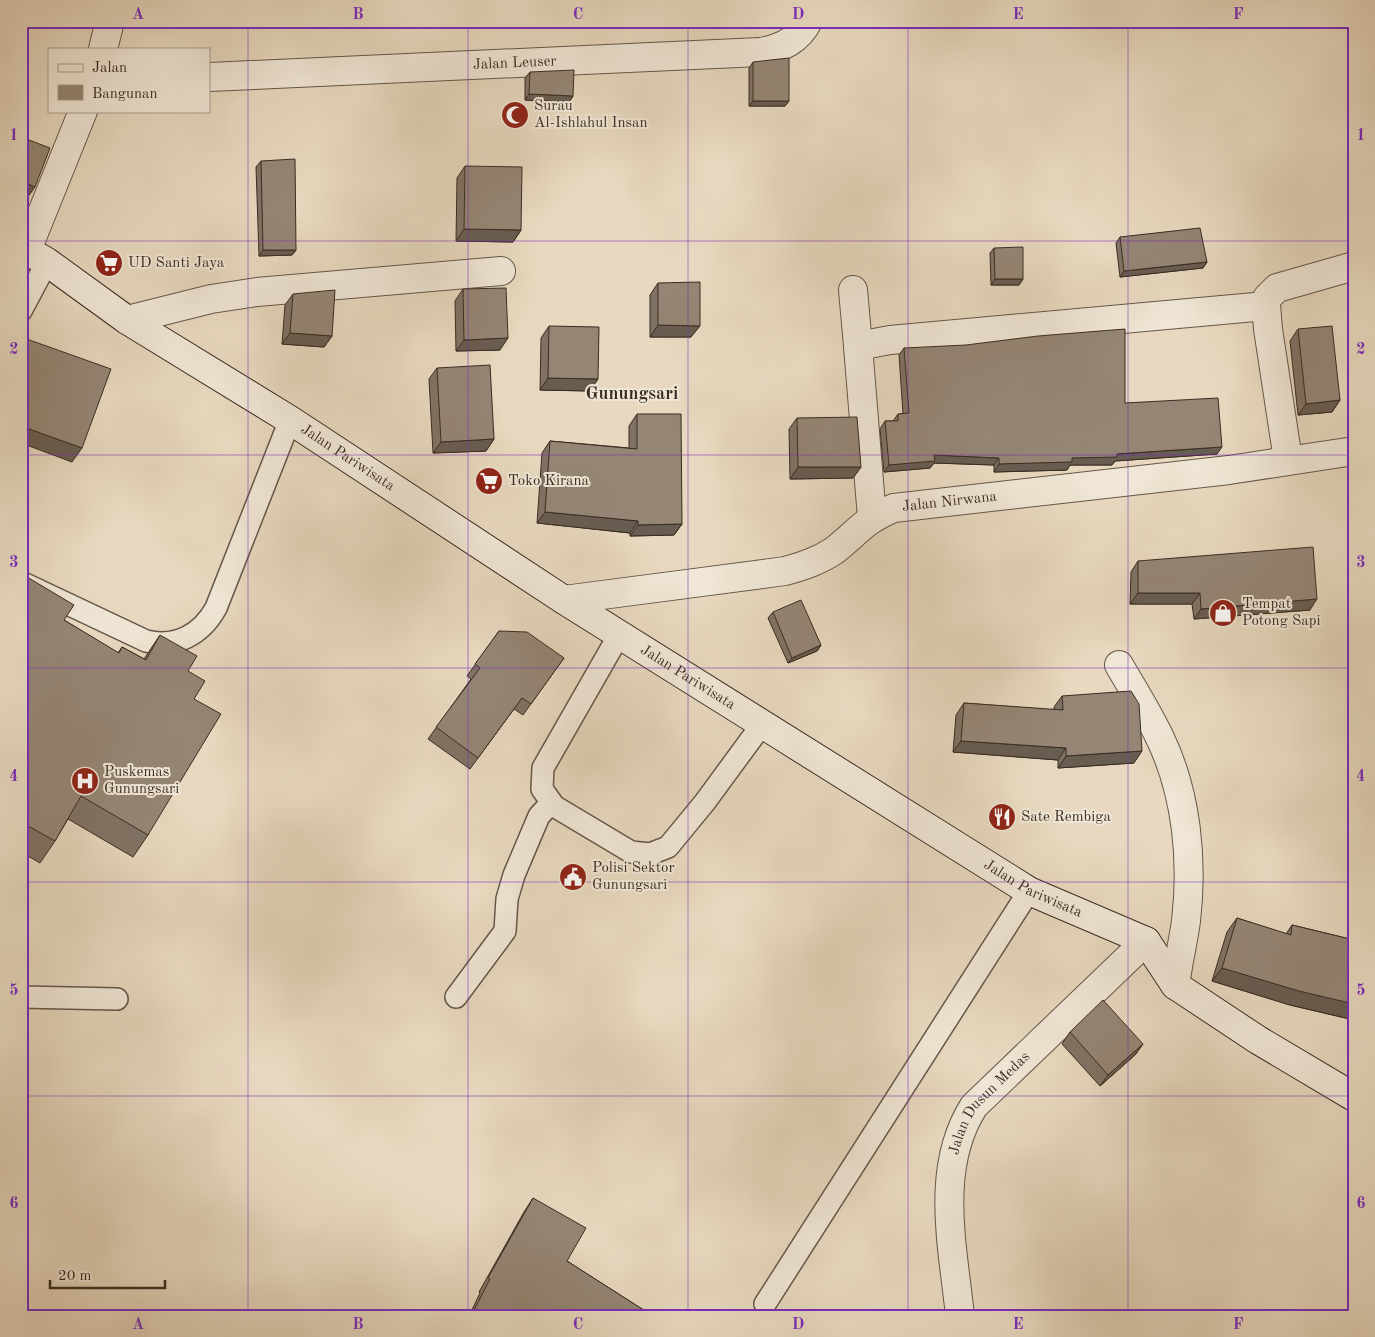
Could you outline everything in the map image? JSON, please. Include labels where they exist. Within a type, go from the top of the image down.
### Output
[{"type":"street","points":[[103,48],[110,21]]},
{"type":"street","name":"Jalan Leuser","points":[[210,77],[760,52],[787,44],[802,32],[808,21]]},
{"type":"street","points":[[32,253],[83,112]]},
{"type":"street","name":"Jalan Pariwisata","points":[[32,253],[127,320],[290,420],[564,600],[1029,891],[1146,941]]},
{"type":"street","points":[[1288,460],[1266,306],[1267,298],[1275,289],[1354,266]]},
{"type":"street","points":[[127,320],[211,299],[257,292],[501,271]]},
{"type":"street","points":[[853,290],[872,518]]},
{"type":"street","points":[[858,346],[890,340],[1266,306]]},
{"type":"street","name":"Jalan Nirwana","points":[[564,600],[775,572],[803,566],[836,549],[872,518],[894,508],[1229,470],[1354,451]]},
{"type":"street","points":[[1119,665],[1161,739],[1174,774],[1183,811],[1188,848],[1189,886],[1186,923],[1175,985]]},
{"type":"street","points":[[1146,941],[1175,985],[1258,1040],[1354,1097]]},
{"type":"street","name":"Jalan Dusun Medas","points":[[960,1316],[949,1200],[953,1162],[965,1120],[974,1106],[1146,941]]},
{"type":"lane","points":[[21,311],[32,253]]},
{"type":"lane","points":[[21,582],[146,641],[164,644],[191,636],[206,624],[216,608],[290,420]]},
{"type":"lane","points":[[619,634],[543,768],[542,789],[551,803],[631,852],[643,854],[662,850],[672,842],[705,802],[763,723]]},
{"type":"lane","points":[[456,997],[504,930],[507,899],[514,875],[539,816],[551,803]]},
{"type":"lane","points":[[765,1304],[1029,891]]},
{"type":"lane","points":[[21,997],[117,999]]},
{"type":"building","points":[[789,58],[789,101],[753,101],[753,62]]},
{"type":"building","points":[[574,70],[573,96],[529,94],[530,72]]},
{"type":"building","points":[[21,137],[50,148],[35,187],[21,181]]},
{"type":"building","points":[[295,159],[296,250],[263,250],[261,161]]},
{"type":"building","points":[[465,166],[522,167],[521,230],[464,229]]},
{"type":"building","points":[[1200,228],[1207,262],[1124,271],[1120,237]]},
{"type":"building","points":[[1023,247],[1023,279],[995,279],[994,248]]},
{"type":"building","points":[[700,282],[700,326],[658,325],[658,283]]},
{"type":"building","points":[[506,288],[508,338],[464,340],[463,289]]},
{"type":"building","points":[[335,290],[332,336],[290,333],[293,294]]},
{"type":"building","points":[[549,326],[599,327],[598,379],[548,378]]},
{"type":"building","points":[[1332,326],[1340,400],[1306,404],[1298,329]]},
{"type":"building","points":[[1125,329],[1125,403],[1218,398],[1222,447],[1117,454],[1117,457],[1072,458],[1072,462],[999,464],[999,458],[934,455],[935,461],[889,465],[885,421],[898,421],[898,414],[909,413],[904,348],[966,345],[1038,336]]},
{"type":"building","points":[[21,337],[111,369],[82,448],[21,426]]},
{"type":"building","points":[[490,365],[494,439],[441,442],[437,368]]},
{"type":"building","points":[[637,414],[681,414],[682,524],[638,525],[638,521],[545,512],[550,441],[637,449]]},
{"type":"building","points":[[857,417],[861,467],[798,467],[797,418]]},
{"type":"building","points":[[1313,547],[1317,599],[1201,609],[1200,593],[1138,593],[1138,561]]},
{"type":"building","points":[[27,577],[74,605],[64,620],[119,653],[122,647],[146,660],[160,635],[197,656],[188,671],[205,681],[194,699],[221,714],[148,835],[81,796],[55,841],[21,822],[21,588]]},
{"type":"building","points":[[801,600],[821,645],[792,658],[773,612]]},
{"type":"building","points":[[499,631],[527,632],[564,658],[531,704],[522,698],[478,758],[436,727],[480,668],[475,664]]},
{"type":"building","points":[[1131,691],[1139,704],[1142,751],[1066,756],[1066,748],[961,741],[964,703],[1063,710],[1062,696]]},
{"type":"building","points":[[1237,918],[1291,935],[1292,925],[1354,940],[1354,1004],[1299,991],[1222,968]]},
{"type":"building","points":[[1103,1000],[1143,1044],[1108,1075],[1070,1032]]},
{"type":"building","points":[[533,1198],[586,1228],[567,1261],[653,1316],[471,1316],[490,1279],[488,1278]]},
{"type":"place","name":"Surau Al-Ishlahul Insan","points":[[515,115]]},
{"type":"place","name":"UD Santi Jaya","points":[[109,263]]},
{"type":"place","name":"Toko Kirana","points":[[489,481]]},
{"type":"place","name":"Tempat Potong Sapi","points":[[1223,613]]},
{"type":"place","name":"Puskemas Gunungsari","points":[[85,781]]},
{"type":"place","name":"Sate Rembiga","points":[[1002,817]]},
{"type":"place","name":"Polisi Sektor Gunungsari","points":[[573,877]]},
{"type":"district","name":"Gunungsari","points":[[632,394]]}]
